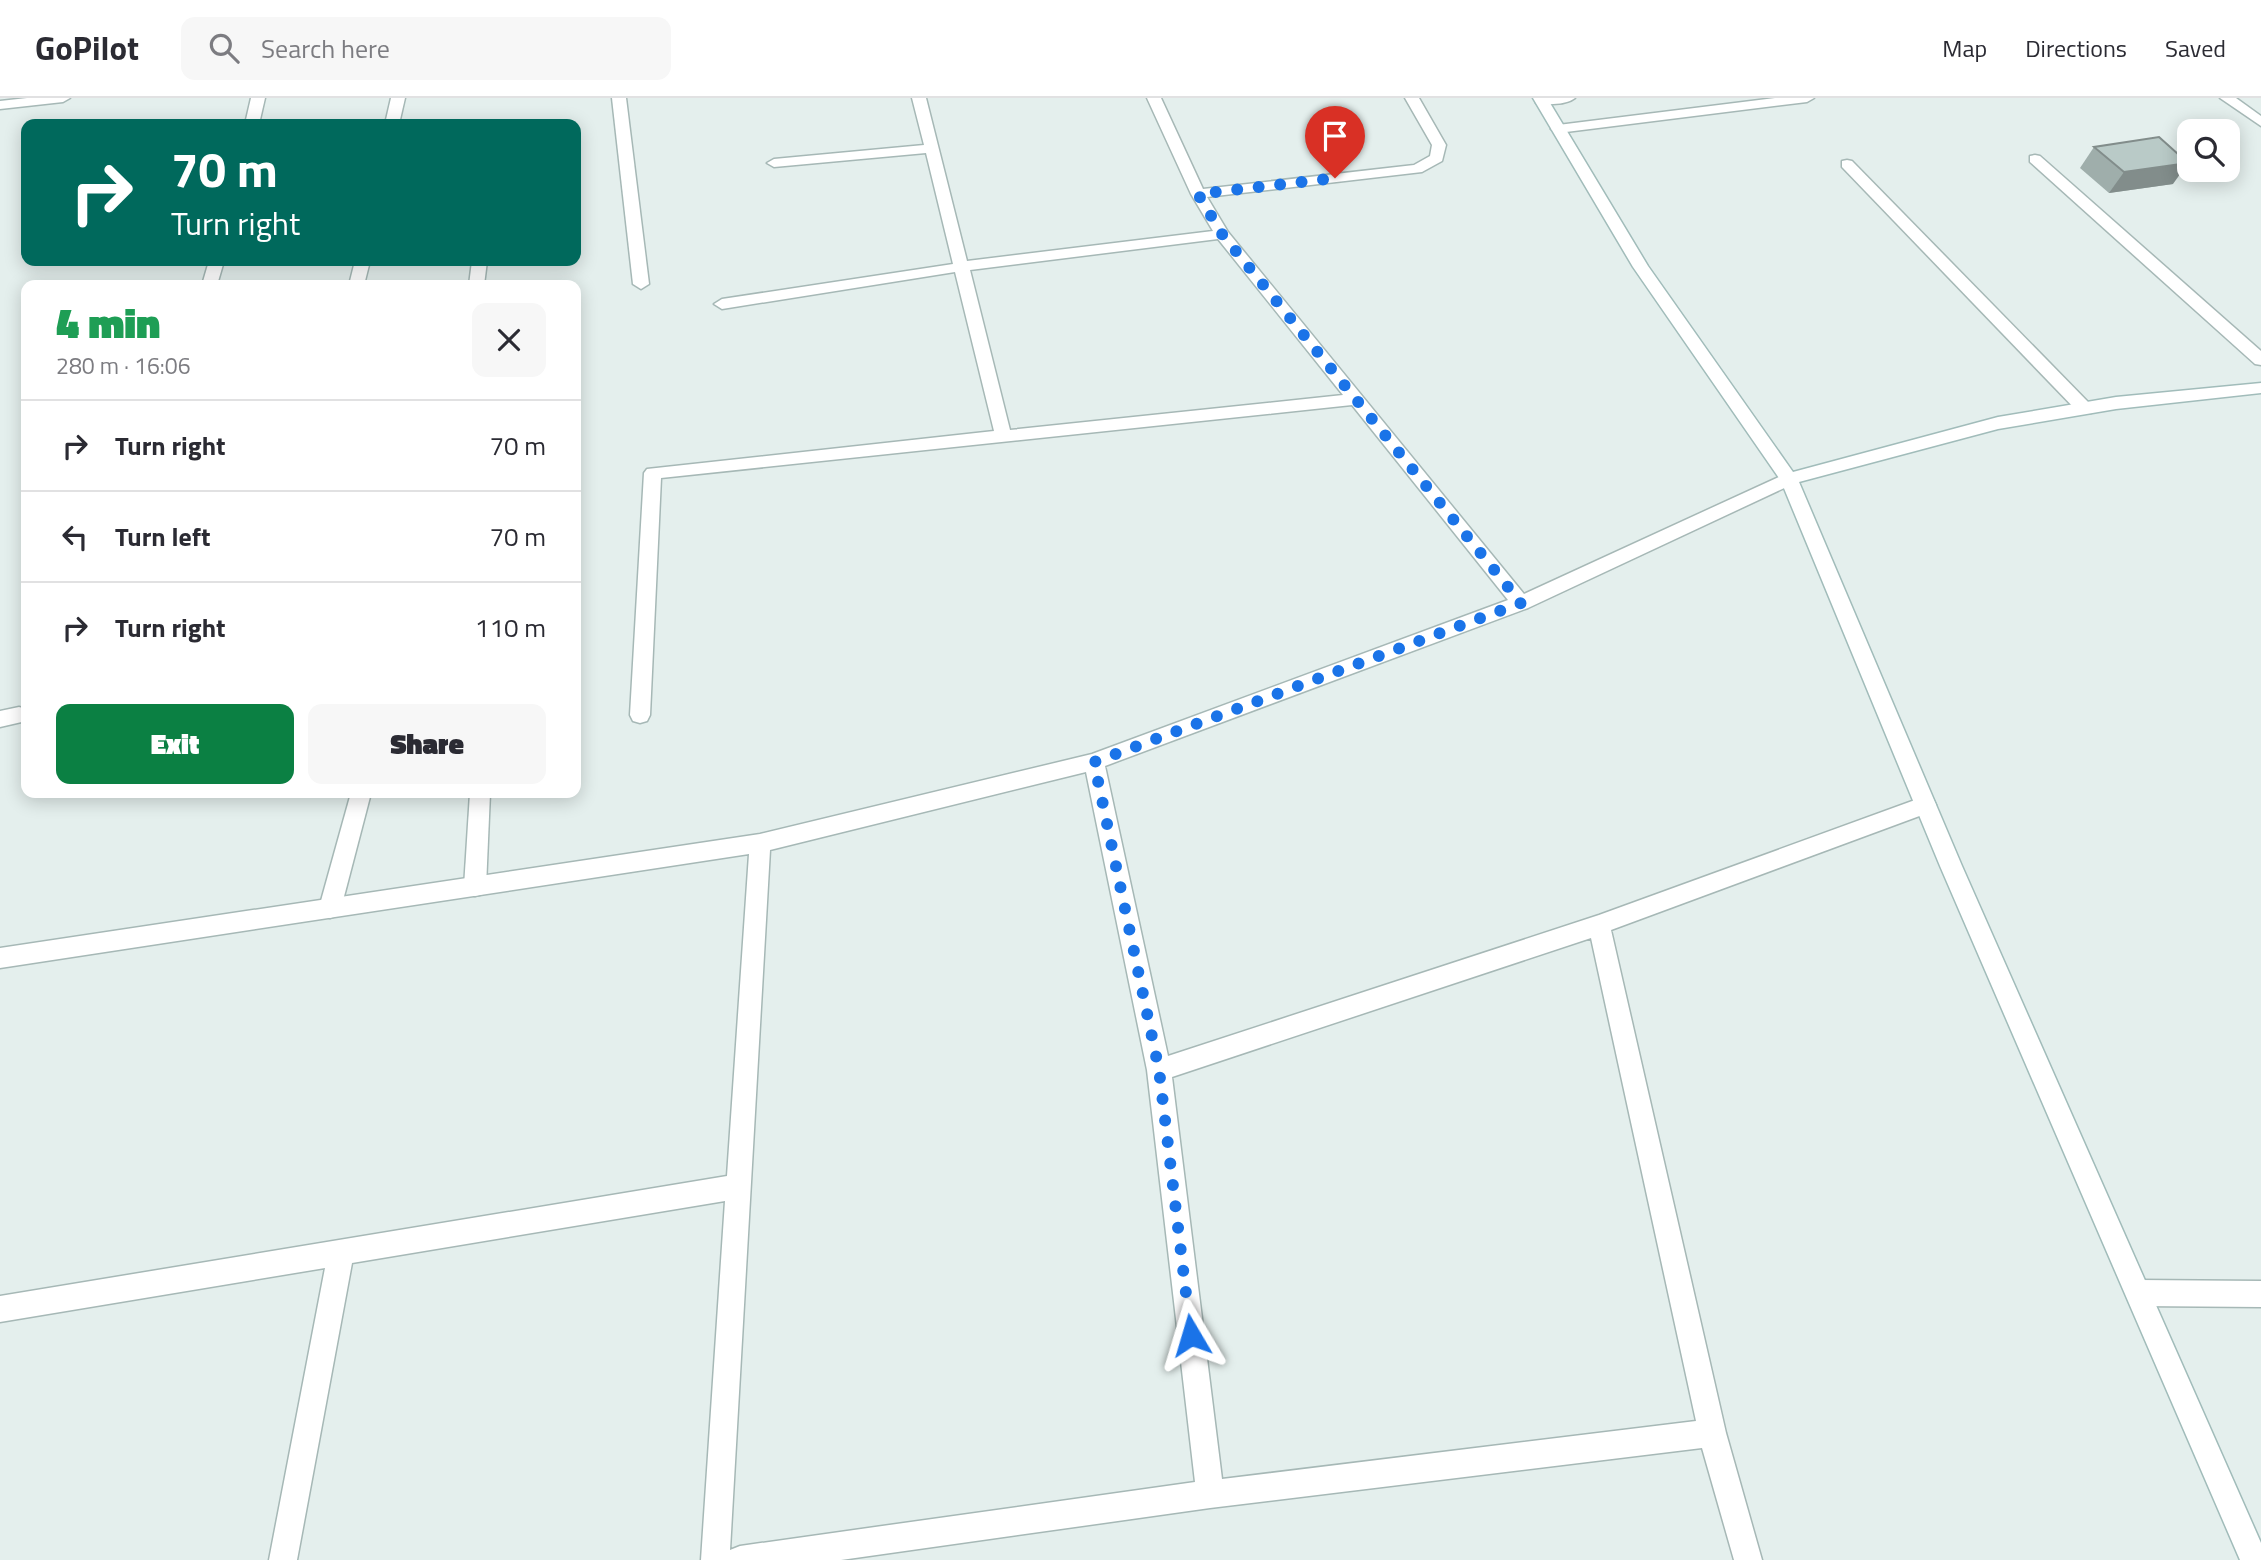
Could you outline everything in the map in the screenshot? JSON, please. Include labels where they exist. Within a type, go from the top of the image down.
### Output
[{"type":"street","points":[[0,105],[63,98]]},
{"type":"street","points":[[253,119],[258,98]]},
{"type":"street","points":[[393,119],[398,98]]},
{"type":"street","points":[[618,98],[641,284]]},
{"type":"street","points":[[919,98],[1003,435]]},
{"type":"street","points":[[1154,98],[1198,194],[1222,234],[1521,603]]},
{"type":"street","points":[[1198,194],[1417,169],[1437,158],[1439,145],[1412,98]]},
{"type":"street","points":[[1568,98],[1541,99],[1641,267],[1788,479],[1926,805],[2254,1560]]},
{"type":"street","points":[[1558,129],[1807,98]]},
{"type":"street","points":[[2227,98],[2261,122]]},
{"type":"street","points":[[774,163],[931,148]]},
{"type":"street","points":[[2035,159],[2261,360]]},
{"type":"street","points":[[1847,164],[2085,409]]},
{"type":"street","points":[[722,304],[960,267],[1222,234]]},
{"type":"street","points":[[0,958],[760,843],[1094,762],[1521,603],[1788,479],[1998,423],[2261,387]]},
{"type":"street","points":[[640,715],[653,473],[1357,399]]},
{"type":"street","points":[[1094,762],[1159,1070],[1210,1494]]},
{"type":"street","points":[[330,908],[360,798]]},
{"type":"street","points":[[475,887],[480,798]]},
{"type":"street","points":[[1159,1070],[1599,925],[1926,805]]},
{"type":"street","points":[[715,1560],[760,843]]},
{"type":"street","points":[[1599,925],[1712,1433],[1748,1560]]},
{"type":"street","points":[[0,1309],[738,1186]]},
{"type":"street","points":[[283,1560],[341,1252]]},
{"type":"street","points":[[2139,1293],[2261,1293]]},
{"type":"street","points":[[740,1560],[1210,1494],[1712,1433]]},
{"type":"building","points":[[2159,137],[2177,153],[2177,165],[2124,172],[2094,147]]},
{"type":"route","points":[[1191,1335],[1159,1070],[1094,762],[1521,603],[1222,234],[1198,194],[1335,178]]}]
